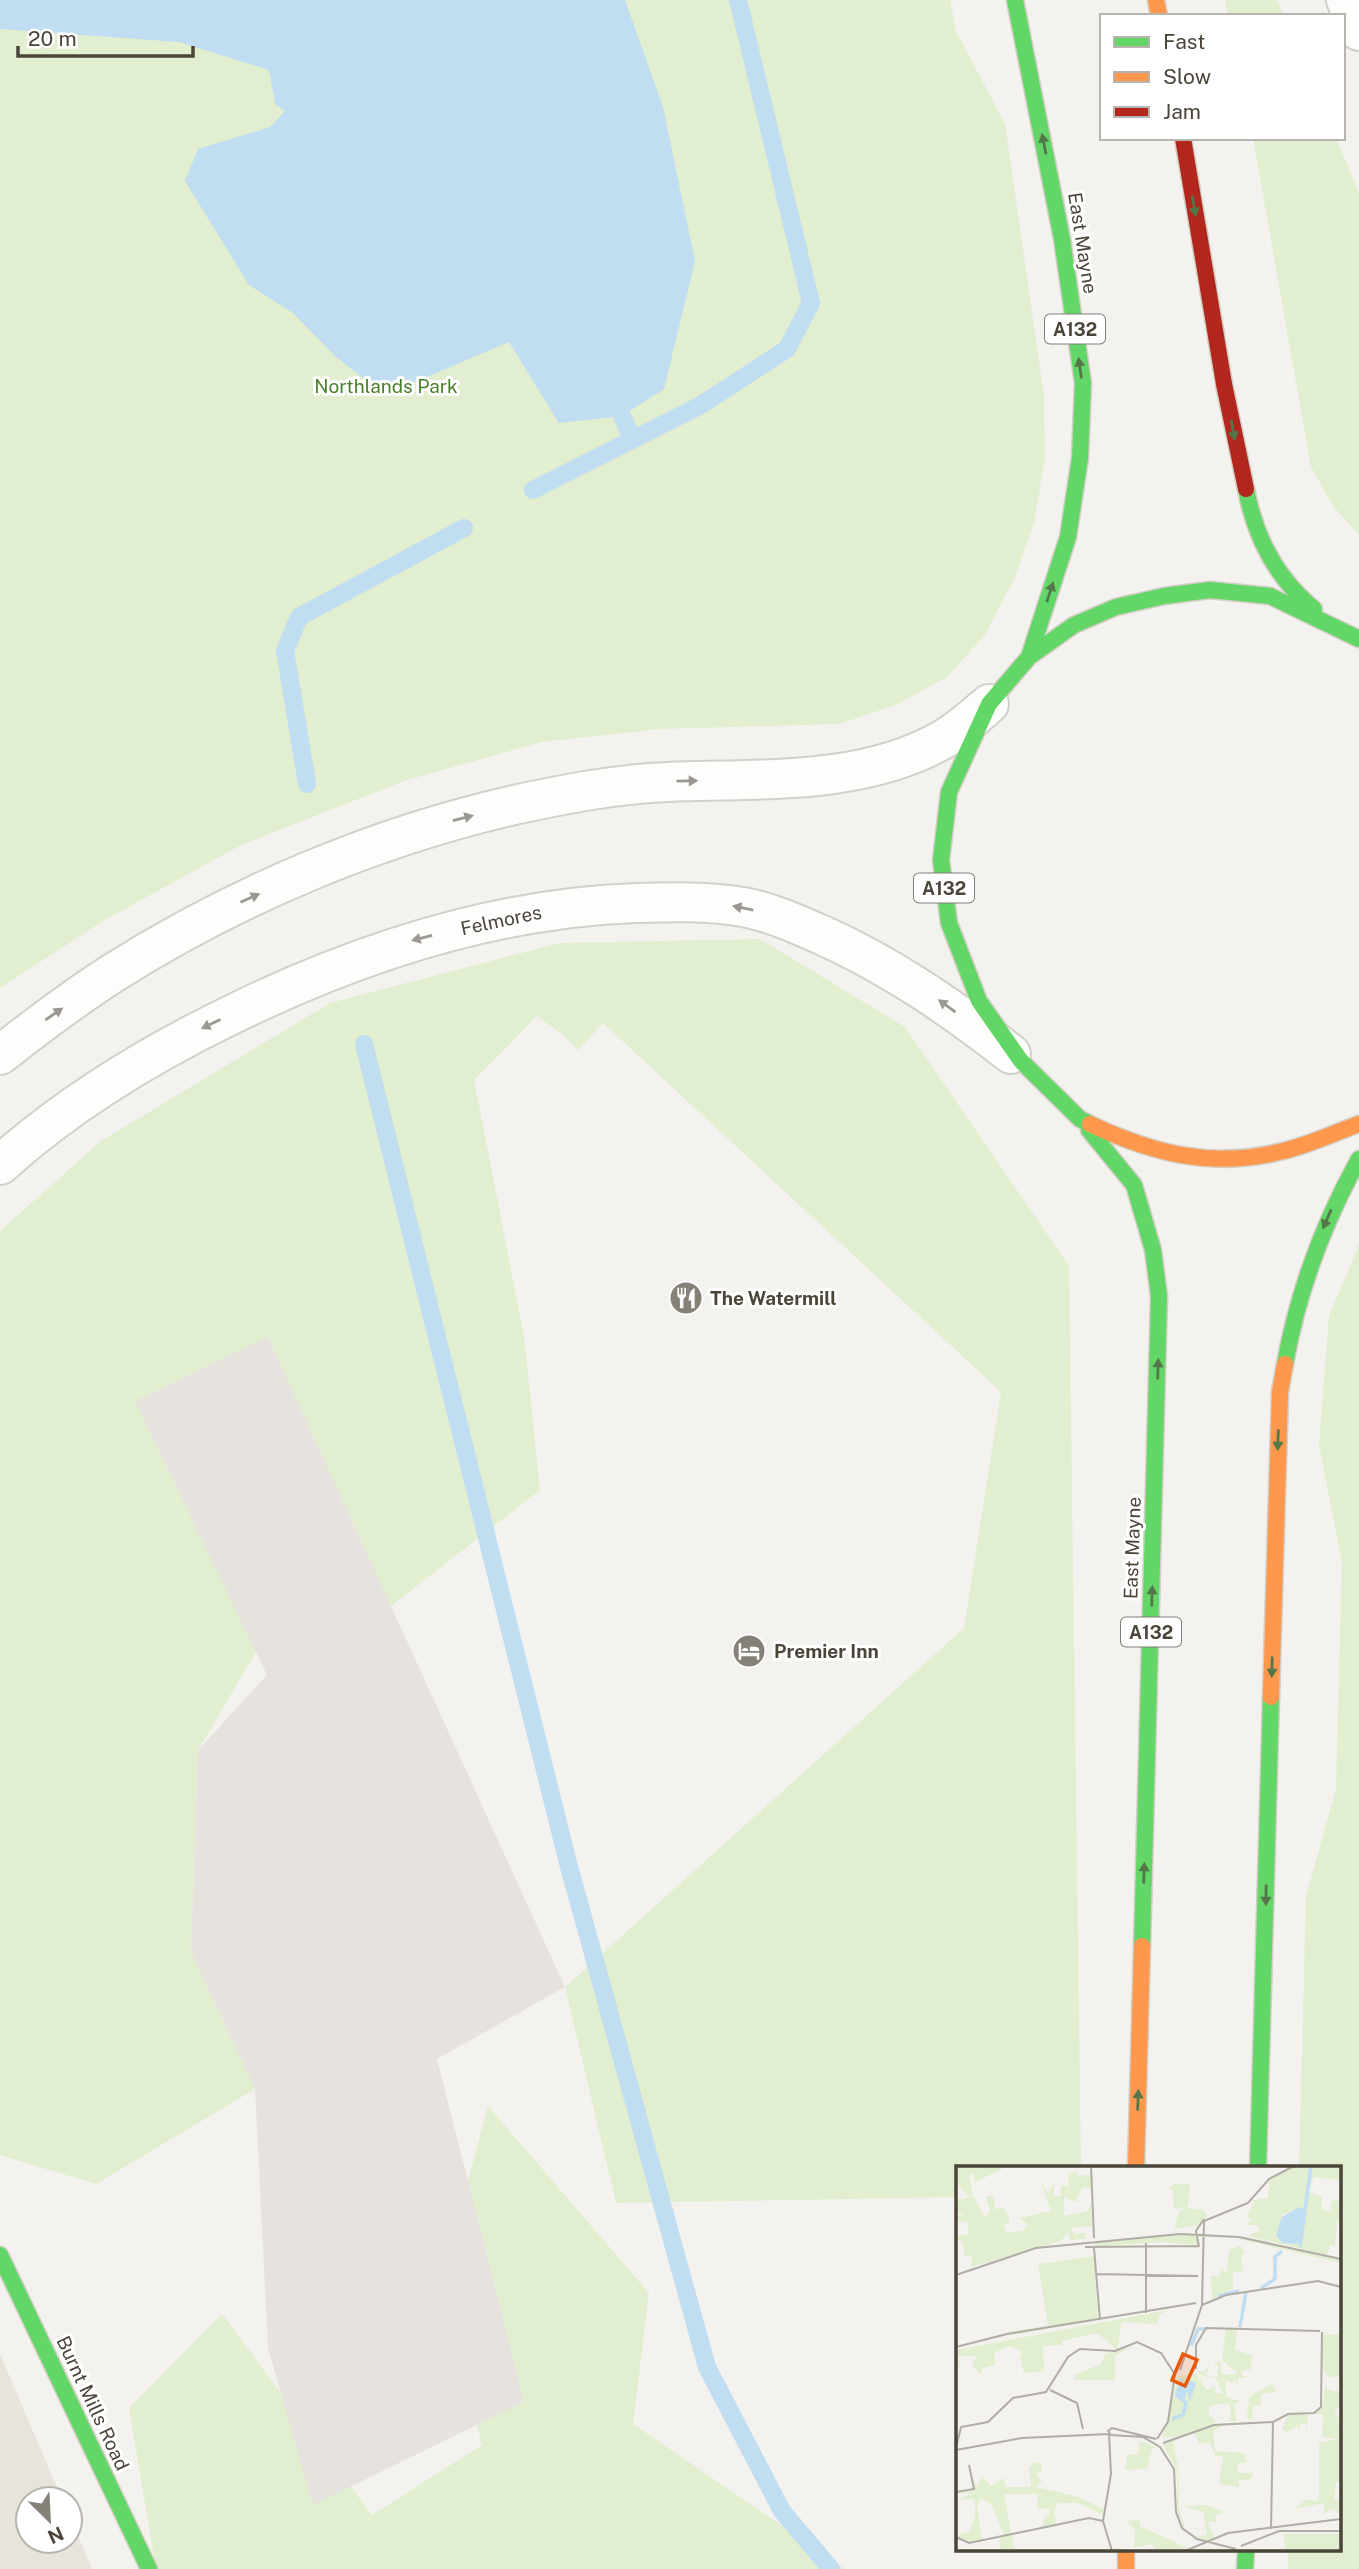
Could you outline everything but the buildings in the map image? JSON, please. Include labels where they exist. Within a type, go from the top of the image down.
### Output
[{"type":"main road","name":"East Mayne","points":[[1015,0],[1062,239],[1083,383],[1080,458],[1068,537],[1029,657]]},
{"type":"main road","name":"A132","points":[[1183,140],[1222,370],[1252,520],[1270,560],[1303,600],[1334,626]]},
{"type":"main road","name":"A132","points":[[1359,639],[1270,596],[1210,590],[1164,596],[1116,607],[1074,625],[1029,657],[989,704],[949,792],[941,860],[949,923],[979,1001],[1021,1061],[1080,1119],[1131,1143],[1183,1156],[1239,1159],[1284,1152],[1359,1124]]},
{"type":"main road","name":"East Mayne","points":[[1080,1119],[1134,1185],[1153,1250],[1159,1296],[1136,2166]]},
{"type":"main road","points":[[1258,2166],[1280,1392],[1287,1346],[1301,1289],[1336,1197],[1359,1159]]},
{"type":"main road","name":"Burnt Mills Road","points":[[0,2255],[149,2569]]},
{"type":"street","points":[[1346,0],[1359,31]]},
{"type":"street","points":[[0,1055],[113,973],[172,938],[230,907],[371,849],[446,823],[503,808],[622,785],[797,777],[880,764],[942,740],[964,726],[989,704]]},
{"type":"street","name":"Felmores","points":[[0,1165],[76,1104],[133,1068],[268,996],[341,965],[409,941],[540,911],[604,904],[705,903],[744,908],[790,921],[883,966],[940,1000],[1021,1061]]},
{"type":"shaded area","points":[[268,1337],[565,1987],[437,2059],[524,2402],[313,2505],[268,2348],[255,2089],[191,1952],[198,1750],[267,1675],[135,1401]]},
{"type":"shaded area","points":[[0,2354],[56,2485],[14,2485],[14,2555],[84,2555],[84,2550],[92,2569],[0,2569]]},
{"type":"green space","name":"Northlands Park","points":[[0,0],[950,0],[956,31],[1005,124],[1044,397],[1045,458],[1034,523],[1015,577],[985,635],[947,677],[896,705],[839,724],[661,729],[542,742],[407,780],[241,845],[103,921],[0,988]]},
{"type":"green space","points":[[1225,0],[1277,0],[1283,14],[1228,14]]},
{"type":"green space","points":[[1253,140],[1337,140],[1359,193],[1359,535],[1333,506],[1311,467]]},
{"type":"green space","points":[[760,939],[905,1027],[1069,1266],[1081,2166],[956,2166],[956,2197],[616,2203],[565,1987],[964,1628],[1001,1392],[603,1023],[578,1050],[537,1016],[474,1080],[524,1336],[540,1490],[391,1606],[268,1338],[136,1401],[256,1652],[198,1750],[191,1952],[255,2089],[96,2184],[0,2155],[0,1231],[101,1141],[330,1003],[560,943]]},
{"type":"green space","points":[[1359,1245],[1359,2569],[1288,2569],[1288,2552],[1342,2552],[1342,2166],[1299,2166],[1306,1897],[1336,1788],[1342,1562],[1319,1445],[1329,1316]]},
{"type":"green space","points":[[488,2106],[649,2293],[633,2424],[845,2569],[156,2569],[129,2408],[222,2314],[372,2515],[482,2445],[441,2280]]},
{"type":"water","points":[[0,0],[625,0],[663,107],[695,261],[664,389],[622,416],[559,423],[509,342],[384,395],[335,356],[293,313],[249,285],[185,181],[198,149],[270,127],[285,111],[275,104],[269,70],[179,42],[0,29]]},
{"type":"waterway","points":[[533,490],[701,405],[787,349],[811,303],[738,0]]},
{"type":"waterway","points":[[622,416],[632,439]]},
{"type":"waterway","points":[[307,784],[285,651],[299,617],[464,528]]},
{"type":"waterway","points":[[364,1044],[568,1863],[707,2367],[782,2511],[831,2569]]},
{"type":"traffic: fast","points":[[1015,0],[1062,239],[1083,383],[1080,458],[1068,537],[1029,657]]},
{"type":"traffic: fast","points":[[1246,489],[1255,524],[1269,555],[1289,584],[1314,609]]},
{"type":"traffic: fast","points":[[1090,1124],[1080,1119],[1021,1061],[979,1001],[949,923],[941,860],[949,792],[989,704],[1029,657],[1074,625],[1116,607],[1164,596],[1210,590],[1270,596],[1359,639]]},
{"type":"traffic: fast","points":[[1089,1130],[1134,1185],[1153,1250],[1159,1296],[1142,1946]]},
{"type":"traffic: fast","points":[[1285,1364],[1297,1310],[1313,1259],[1334,1208],[1359,1159]]},
{"type":"traffic: fast","points":[[1258,2166],[1271,1697]]},
{"type":"traffic: fast","points":[[0,2255],[149,2569]]},
{"type":"traffic: fast","points":[[1245,2569],[1246,2552]]},
{"type":"traffic: slow","points":[[1156,0],[1159,14]]},
{"type":"traffic: slow","points":[[1090,1124],[1137,1143],[1184,1156],[1232,1159],[1293,1148],[1359,1124]]},
{"type":"traffic: slow","points":[[1271,1697],[1280,1392],[1285,1364]]},
{"type":"traffic: slow","points":[[1136,2166],[1142,1946]]},
{"type":"traffic: slow","points":[[1126,2552],[1126,2569]]},
{"type":"traffic: jam","points":[[1183,140],[1224,384],[1246,489]]},
{"type":"place","name":"The Watermill","points":[[686,1298]]},
{"type":"place","name":"Premier Inn","points":[[749,1651]]}]
